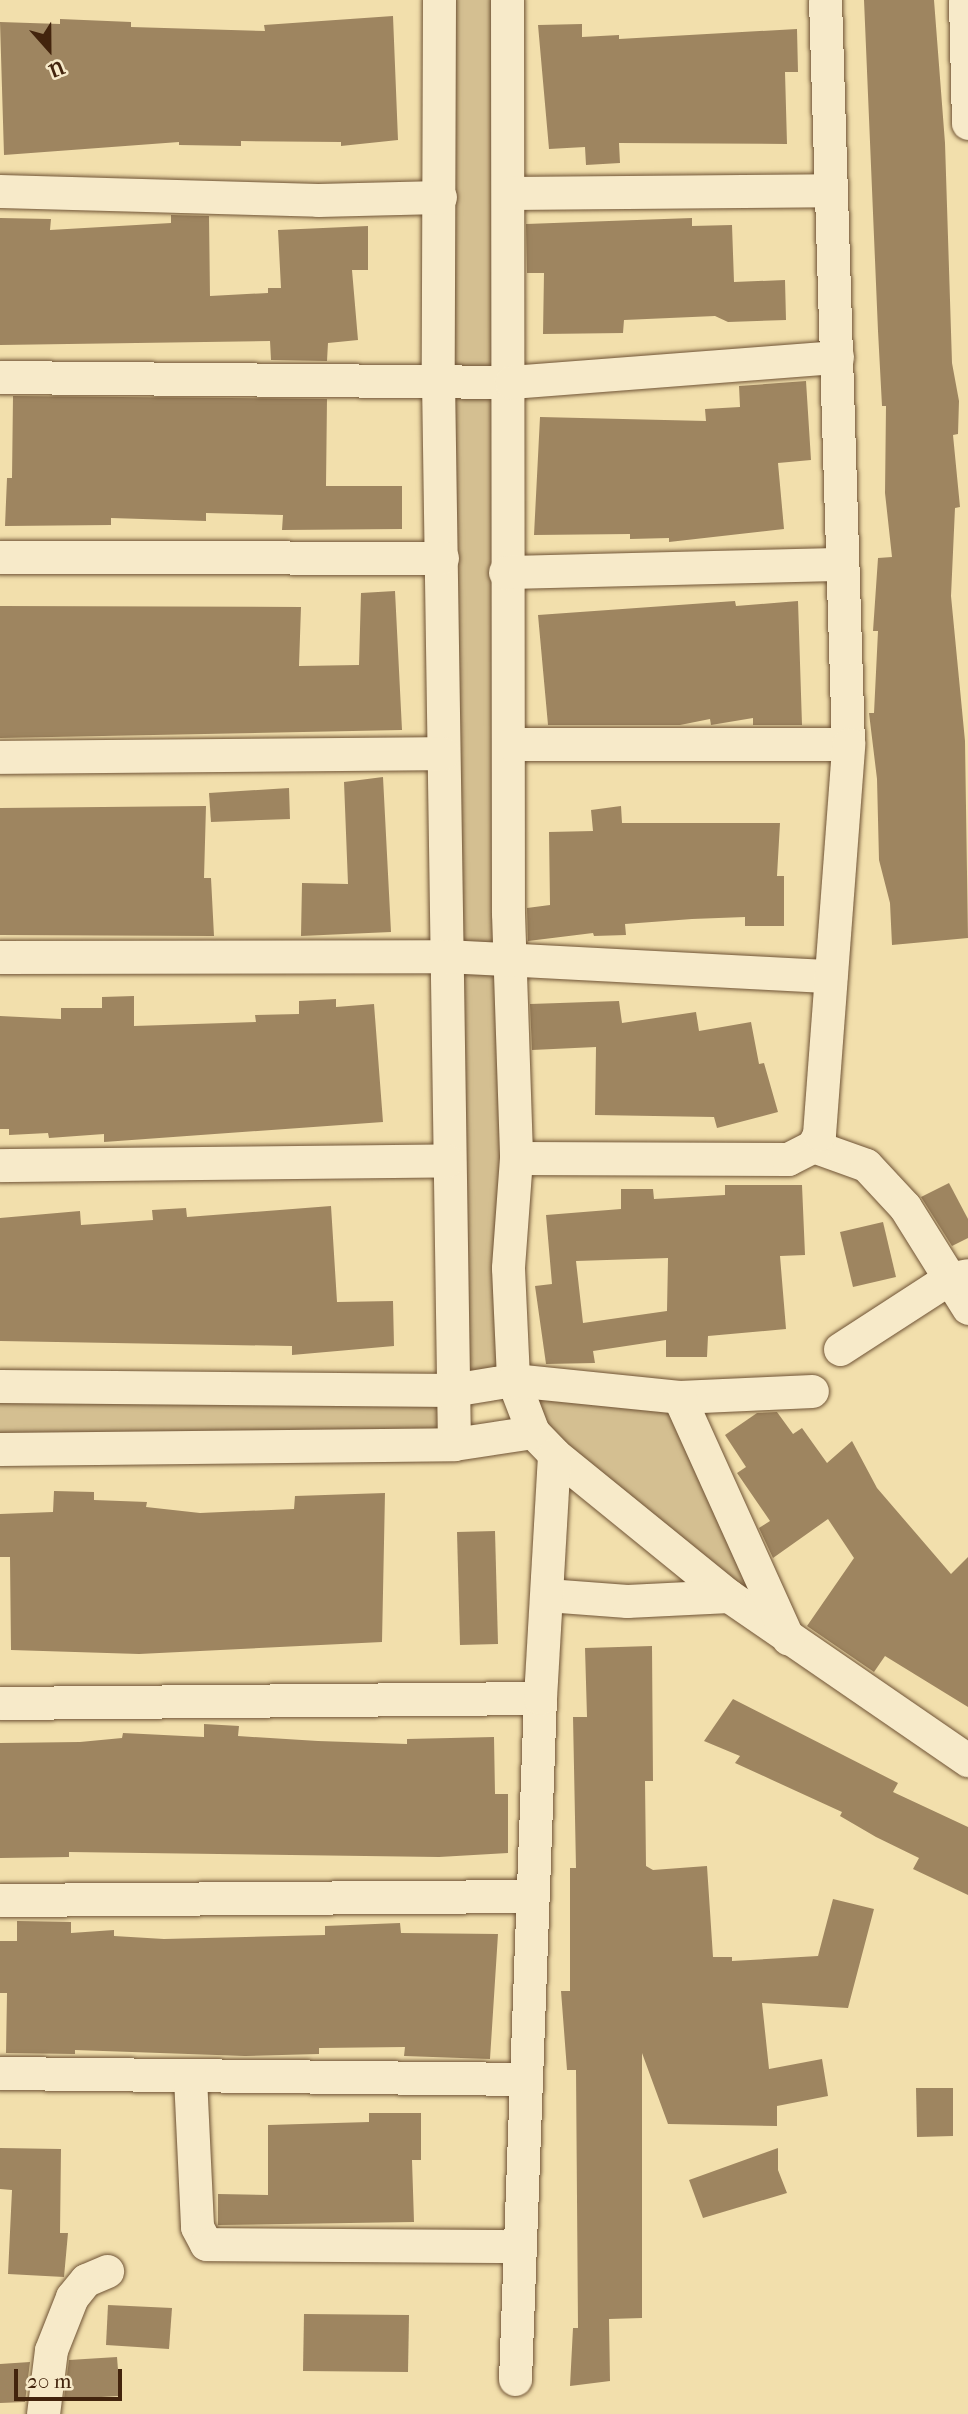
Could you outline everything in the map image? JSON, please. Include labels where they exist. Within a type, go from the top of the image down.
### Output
[{"type":"street","points":[[439,0],[438,379],[447,1160],[454,1444]]},
{"type":"street","points":[[507,0],[511,382],[505,572],[511,744],[508,961],[516,1158],[508,1268],[513,1380],[544,1443],[729,1596],[789,1640],[968,1760]]},
{"type":"street","points":[[516,1158],[788,1159],[813,1146],[820,1134],[848,744],[840,564],[837,357],[825,0]]},
{"type":"street","points":[[965,0],[968,123]]},
{"type":"street","points":[[509,193],[831,190]]},
{"type":"street","points":[[0,191],[318,200],[440,197]]},
{"type":"street","points":[[0,377],[438,379],[511,382],[837,357]]},
{"type":"street","points":[[0,557],[442,558]]},
{"type":"street","points":[[505,572],[840,564]]},
{"type":"street","points":[[511,744],[848,744]]},
{"type":"street","points":[[0,757],[443,753]]},
{"type":"street","points":[[0,957],[445,956],[830,976]]},
{"type":"street","points":[[813,1146],[866,1165],[905,1207],[958,1277],[968,1308]]},
{"type":"street","points":[[0,1165],[447,1160]]},
{"type":"street","points":[[839,1349],[958,1277]]},
{"type":"street","points":[[0,1386],[452,1390],[513,1380],[679,1397],[812,1391]]},
{"type":"street","points":[[679,1397],[789,1640]]},
{"type":"street","points":[[0,1449],[544,1443]]},
{"type":"street","points":[[515,2379],[540,1698],[547,1595],[544,1443]]},
{"type":"street","points":[[547,1595],[626,1601],[729,1596]]},
{"type":"street","points":[[0,1703],[540,1698]]},
{"type":"street","points":[[0,1900],[533,1896]]},
{"type":"street","points":[[0,2073],[525,2079]]},
{"type":"street","points":[[190,2077],[197,2227],[206,2244],[518,2246]]},
{"type":"street","points":[[43,2414],[51,2350],[72,2297],[86,2280],[107,2271]]},
{"type":"shaded area","points":[[439,0],[507,0],[513,1380],[452,1390]]},
{"type":"shaded area","points":[[513,1380],[679,1397],[789,1640],[599,1490]]},
{"type":"shaded area","points":[[0,1386],[452,1390],[454,1444],[0,1449]]},
{"type":"building","points":[[864,0],[934,0],[945,143],[952,363],[959,401],[958,434],[953,435],[960,507],[955,508],[951,596],[965,741],[968,938],[892,945],[890,903],[879,860],[877,779],[869,713],[874,713],[878,631],[873,631],[878,558],[892,557],[885,493],[886,406],[882,406]]},
{"type":"building","points":[[393,16],[398,140],[341,146],[341,142],[241,141],[241,146],[179,145],[179,142],[4,155],[0,22],[60,24],[60,19],[131,22],[131,27],[265,31],[264,25]]},
{"type":"building","points":[[582,24],[582,37],[619,35],[619,39],[797,29],[798,72],[785,72],[787,144],[619,143],[620,163],[586,165],[585,147],[549,149],[538,25]]},
{"type":"building","points":[[171,215],[209,216],[210,296],[268,293],[268,288],[281,288],[278,230],[368,226],[368,270],[352,270],[358,340],[328,343],[327,361],[271,360],[270,341],[0,345],[0,218],[51,219],[50,230],[171,223]]},
{"type":"building","points":[[692,218],[692,226],[732,225],[734,282],[785,280],[786,320],[728,322],[715,316],[624,320],[623,333],[543,334],[544,273],[527,273],[526,224]]},
{"type":"building","points":[[806,381],[811,460],[778,463],[784,529],[669,542],[669,538],[630,539],[630,534],[534,535],[540,417],[706,421],[705,409],[740,407],[739,386]]},
{"type":"building","points":[[13,396],[327,399],[326,486],[402,486],[402,529],[282,530],[283,515],[206,513],[206,521],[111,518],[111,525],[5,526],[7,478],[12,478]]},
{"type":"building","points":[[395,591],[402,730],[0,738],[0,606],[301,607],[299,666],[359,665],[361,593]]},
{"type":"building","points":[[735,601],[736,606],[798,601],[802,725],[753,725],[753,718],[711,725],[710,719],[680,725],[548,725],[538,615]]},
{"type":"building","points":[[383,777],[391,932],[301,936],[302,883],[348,884],[344,782]]},
{"type":"building","points":[[289,788],[290,819],[211,822],[209,793]]},
{"type":"building","points":[[206,806],[204,878],[211,878],[214,936],[0,935],[0,808]]},
{"type":"building","points":[[621,806],[622,823],[780,823],[777,876],[784,876],[784,926],[745,926],[745,917],[692,919],[625,924],[626,935],[594,936],[593,933],[528,941],[527,908],[550,905],[549,832],[593,831],[591,810]]},
{"type":"building","points":[[134,996],[134,1026],[256,1022],[255,1015],[299,1014],[299,1001],[336,999],[336,1007],[374,1004],[383,1122],[104,1142],[104,1134],[49,1138],[48,1133],[9,1135],[9,1129],[0,1129],[0,1016],[61,1019],[61,1008],[102,1008],[102,997]]},
{"type":"building","points":[[619,1001],[622,1023],[696,1012],[699,1031],[751,1022],[759,1064],[764,1063],[778,1112],[717,1128],[714,1117],[595,1115],[596,1047],[532,1050],[530,1004]]},
{"type":"building","points":[[949,1183],[968,1219],[968,1238],[952,1246],[921,1197]]},
{"type":"building","points":[[725,1185],[802,1185],[805,1255],[780,1256],[786,1329],[708,1336],[707,1357],[666,1357],[666,1340],[593,1351],[595,1363],[546,1364],[535,1286],[552,1284],[546,1215],[621,1209],[621,1189],[653,1189],[654,1199],[725,1195]],"holes":[[[668,1258],[667,1311],[583,1323],[576,1261]]]},
{"type":"building","points":[[331,1206],[337,1302],[393,1301],[394,1346],[292,1355],[292,1346],[0,1341],[0,1218],[80,1211],[81,1225],[153,1220],[152,1210],[186,1208],[187,1217]]},
{"type":"building","points":[[883,1222],[896,1277],[853,1287],[840,1232]]},
{"type":"building","points":[[777,1412],[793,1434],[802,1428],[827,1463],[852,1441],[877,1488],[951,1574],[968,1557],[968,1707],[885,1656],[874,1672],[807,1626],[854,1558],[828,1519],[773,1558],[759,1528],[770,1521],[737,1473],[746,1467],[725,1435],[757,1413]]},
{"type":"building","points":[[54,1491],[94,1492],[94,1500],[147,1502],[146,1507],[200,1513],[294,1509],[295,1496],[385,1493],[382,1642],[139,1654],[11,1650],[10,1557],[0,1557],[0,1514],[53,1512]]},
{"type":"building","points":[[495,1531],[498,1644],[460,1645],[457,1532]]},
{"type":"building","points":[[652,1646],[653,1781],[645,1781],[646,1866],[653,1870],[707,1866],[713,1957],[732,1957],[732,1961],[818,1956],[833,1899],[874,1909],[848,2008],[762,2003],[769,2069],[822,2059],[828,2096],[777,2106],[777,2126],[668,2124],[642,2053],[642,2318],[609,2319],[610,2381],[570,2386],[573,2328],[578,2328],[576,2070],[567,2070],[561,1991],[570,1991],[570,1868],[576,1868],[573,1717],[587,1717],[585,1648]]},
{"type":"building","points":[[733,1699],[898,1783],[893,1792],[968,1827],[968,1895],[913,1869],[919,1858],[840,1816],[842,1812],[735,1763],[740,1756],[704,1741]]},
{"type":"building","points":[[204,1724],[239,1726],[238,1736],[318,1741],[407,1744],[407,1739],[494,1737],[495,1794],[508,1794],[508,1853],[439,1857],[69,1852],[69,1857],[0,1858],[0,1743],[80,1742],[122,1738],[123,1733],[204,1737]]},
{"type":"building","points":[[17,1921],[71,1922],[71,1933],[114,1930],[114,1936],[164,1939],[325,1935],[325,1926],[400,1923],[401,1933],[498,1934],[490,2059],[404,2056],[405,2047],[319,2048],[319,2054],[245,2056],[75,2050],[75,2054],[6,2053],[7,1993],[0,1993],[0,1941],[17,1941]]},
{"type":"building","points":[[916,2088],[953,2088],[953,2136],[917,2137]]},
{"type":"building","points":[[369,2113],[421,2113],[421,2160],[412,2160],[414,2222],[218,2225],[218,2194],[268,2195],[268,2125],[369,2122]]},
{"type":"building","points":[[0,2148],[61,2149],[60,2233],[68,2233],[64,2277],[8,2274],[12,2190],[0,2189]]},
{"type":"building","points":[[778,2148],[778,2170],[787,2193],[703,2218],[689,2180]]},
{"type":"building","points":[[108,2305],[172,2308],[169,2349],[106,2345]]},
{"type":"building","points":[[304,2314],[409,2315],[408,2372],[303,2371]]},
{"type":"building","points":[[117,2357],[120,2396],[64,2399],[69,2360]]},
{"type":"building","points":[[30,2362],[25,2402],[0,2403],[0,2364]]}]
